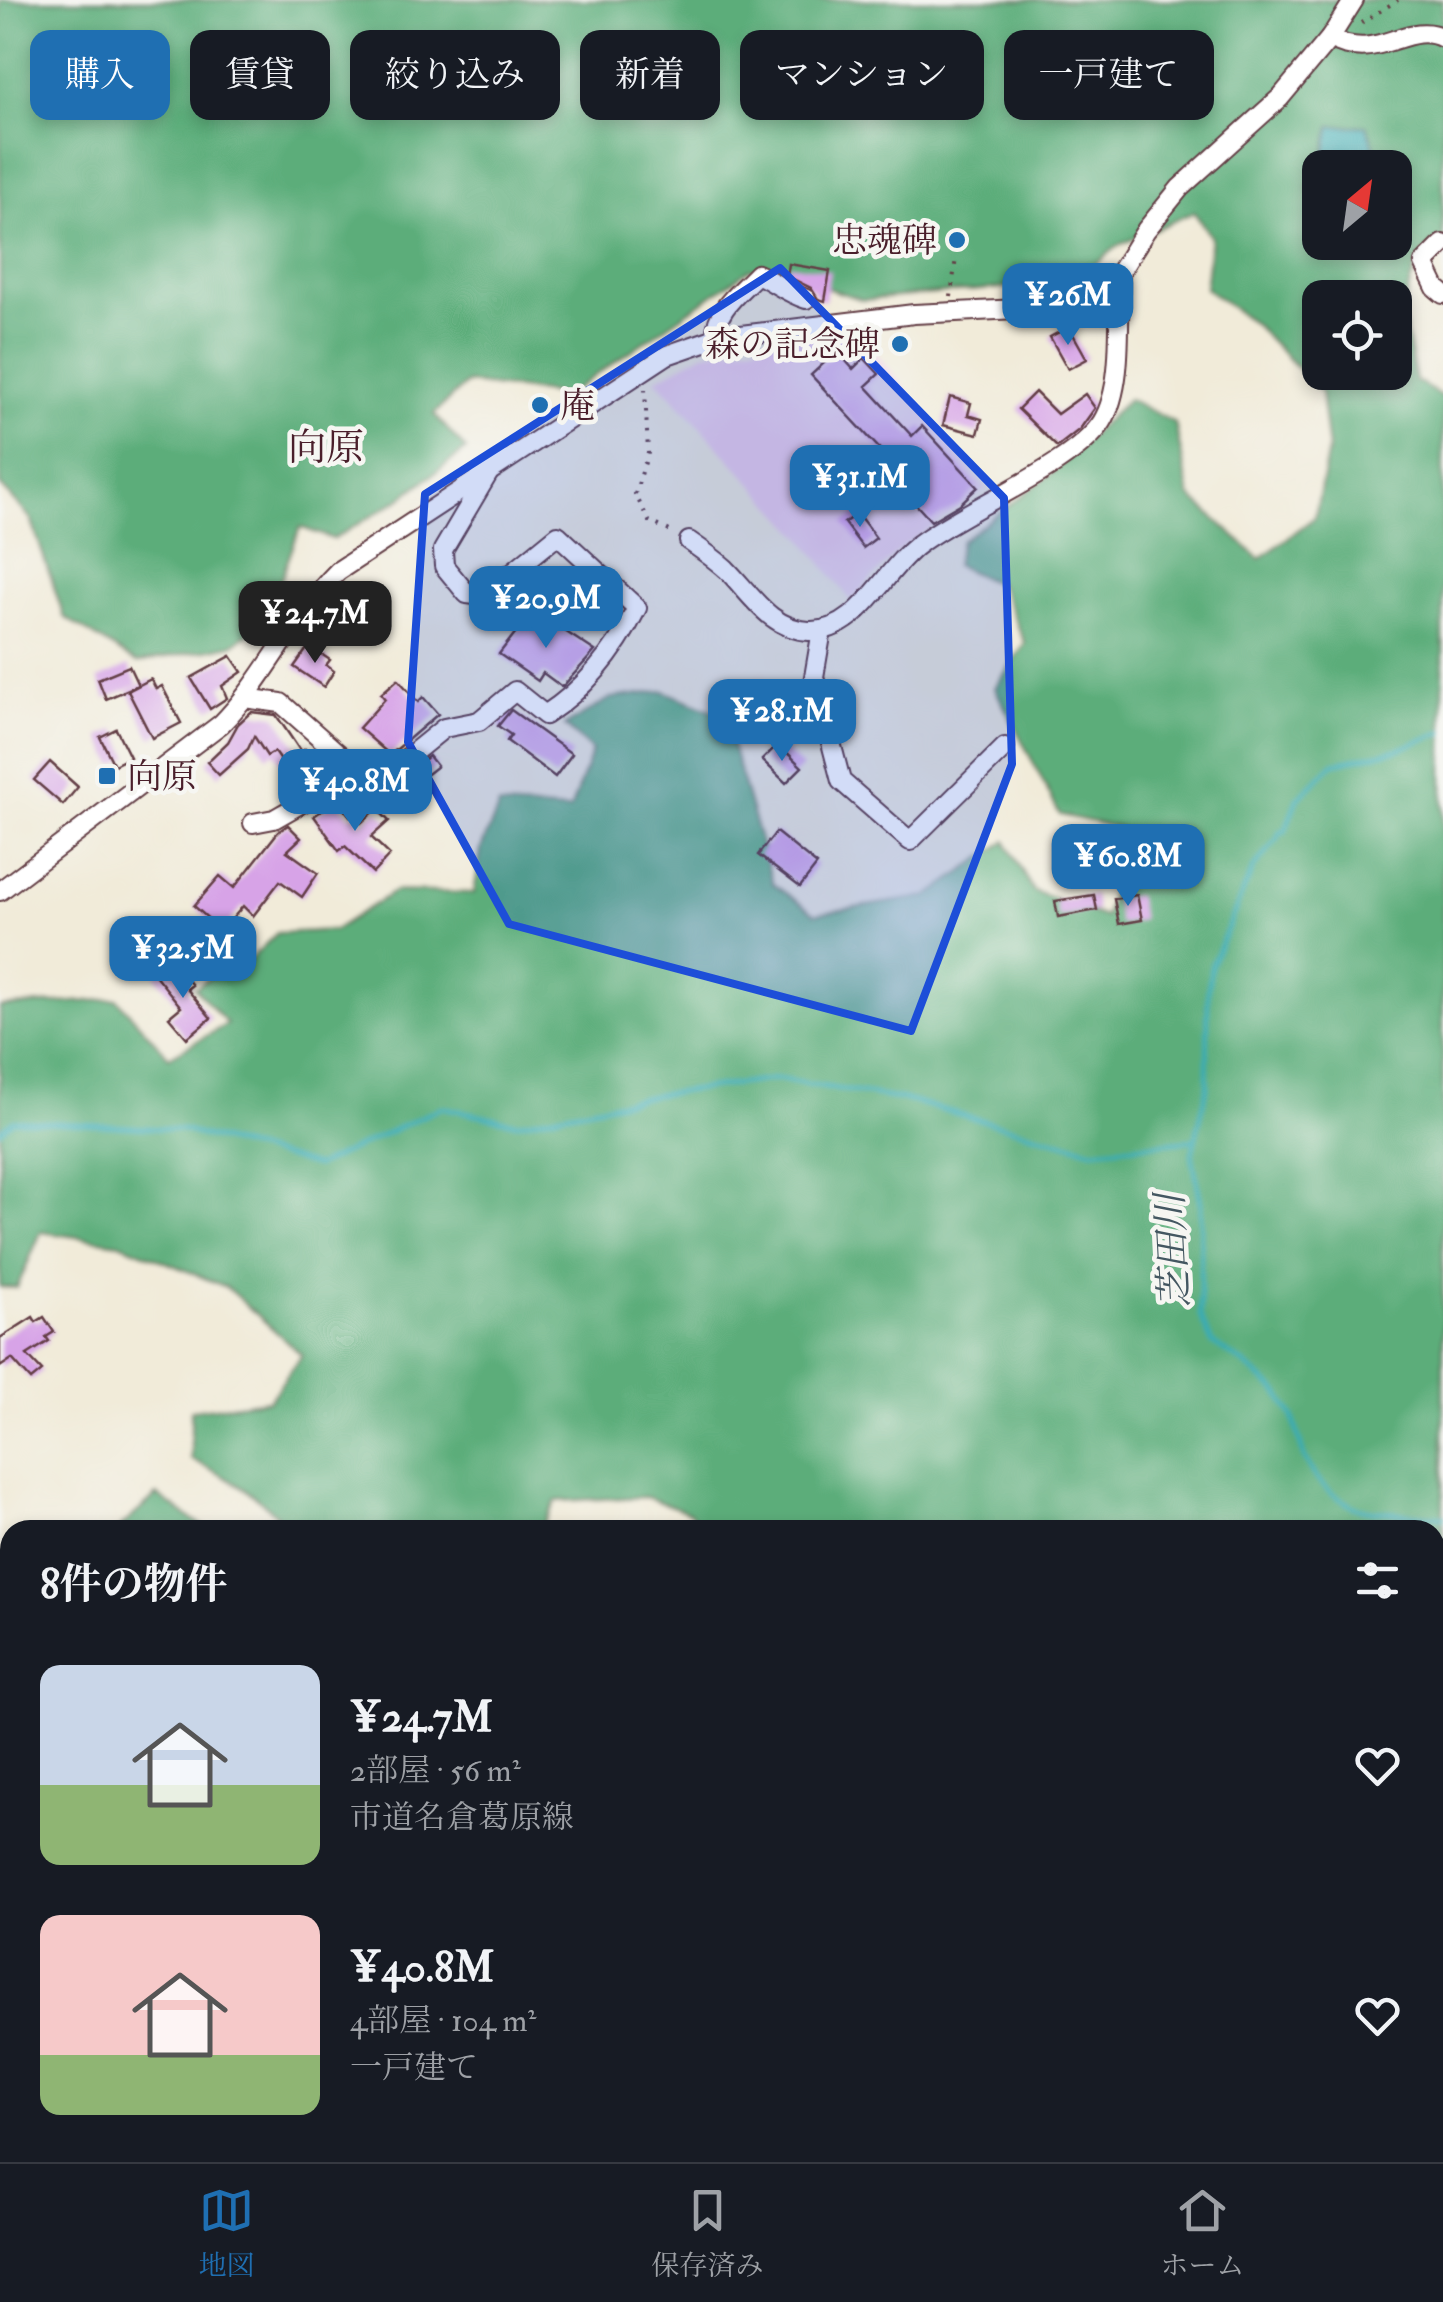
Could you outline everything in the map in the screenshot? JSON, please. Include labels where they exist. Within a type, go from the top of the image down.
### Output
[{"type":"street","points":[[0,892],[220,724],[244,698],[304,607],[338,570],[667,355],[716,338],[948,312],[1054,305],[1093,292],[1120,272],[1165,204],[1280,98],[1335,40],[1354,0]]},
{"type":"street","points":[[1335,40],[1346,47],[1371,48],[1397,37],[1434,33],[1443,38]]},
{"type":"street","points":[[1443,244],[1424,263],[1443,294]]},
{"type":"street","points":[[690,542],[725,569],[769,616],[794,629],[822,630],[846,619],[864,604],[897,563],[930,535],[1040,472],[1087,440],[1100,424],[1114,395],[1120,272]]},
{"type":"street","points":[[716,338],[721,311],[757,274],[786,293],[806,299]]},
{"type":"street","points":[[244,698],[282,703],[358,771],[370,788],[444,728],[479,720],[514,691],[545,715],[571,698],[622,637],[637,608],[558,535],[483,596],[467,594],[444,566],[443,550],[491,470]]},
{"type":"street","points":[[822,630],[814,677],[842,781],[910,840],[1005,747]]},
{"type":"street","points":[[254,823],[274,819],[358,771]]},
{"type":"path","points":[[1335,40],[1398,0]]},
{"type":"path","points":[[948,312],[956,258]]},
{"type":"path","points":[[644,369],[648,454],[634,494],[650,521],[690,542]]},
{"type":"highlighted area","points":[[780,268],[1004,498],[1012,764],[911,1031],[509,924],[408,742],[425,494]]},
{"type":"shaded area","points":[[806,336],[863,336],[986,489],[900,549],[851,601],[800,535],[656,379],[704,353]]},
{"type":"green space","points":[[0,0],[1443,0],[1443,252],[1416,264],[1411,280],[1302,280],[1302,373],[1253,323],[1205,288],[1211,237],[1194,212],[1119,245],[1077,280],[863,300],[823,287],[796,272],[750,269],[567,395],[466,383],[434,414],[466,450],[400,499],[333,539],[300,527],[266,621],[232,645],[137,663],[64,617],[31,519],[0,485]]},
{"type":"green space","points":[[1412,362],[1416,381],[1443,397],[1443,1520],[694,1520],[691,1513],[646,1497],[556,1501],[546,1520],[282,1520],[232,1481],[191,1459],[191,1410],[269,1400],[302,1355],[226,1287],[120,1243],[41,1232],[17,1288],[0,1287],[0,1007],[117,999],[169,1057],[227,1024],[195,988],[216,973],[246,963],[277,933],[334,930],[395,891],[474,893],[481,849],[499,806],[570,810],[592,751],[565,726],[611,698],[664,691],[723,715],[773,884],[815,914],[928,896],[1006,841],[1033,891],[1105,917],[1128,830],[1060,815],[995,688],[1025,643],[999,585],[955,565],[961,541],[1051,474],[1128,399],[1175,423],[1190,496],[1260,559],[1315,517],[1328,450],[1319,390],[1412,390]]},
{"type":"green space","points":[[157,1495],[193,1520],[128,1520]]},
{"type":"water","points":[[1331,126],[1367,126],[1375,149],[1375,150],[1326,150]]},
{"type":"building","points":[[789,264],[830,271],[825,301],[818,299],[811,288],[787,276]]},
{"type":"building","points":[[1069,327],[1087,359],[1068,369],[1050,337]]},
{"type":"building","points":[[837,351],[853,369],[864,358],[879,374],[866,386],[912,436],[922,426],[978,487],[960,504],[931,521],[880,465],[888,458],[811,375]]},
{"type":"building","points":[[1035,392],[1057,414],[1085,394],[1095,408],[1080,429],[1057,447],[1018,409]]},
{"type":"building","points":[[950,397],[971,403],[968,415],[982,419],[978,434],[943,425]]},
{"type":"building","points":[[857,513],[876,538],[863,548],[844,523]]},
{"type":"building","points":[[530,614],[545,623],[548,620],[595,651],[562,687],[543,673],[538,681],[499,654]]},
{"type":"building","points":[[309,646],[330,660],[326,665],[334,671],[324,687],[294,667]]},
{"type":"building","points":[[231,656],[242,672],[222,686],[227,698],[210,709],[191,678]]},
{"type":"building","points":[[129,666],[138,685],[106,699],[98,679]]},
{"type":"building","points":[[151,679],[156,689],[162,686],[181,723],[152,738],[128,691]]},
{"type":"building","points":[[398,679],[418,702],[423,697],[438,714],[390,755],[359,728],[385,699],[381,694]]},
{"type":"building","points":[[511,710],[572,754],[555,777],[507,741],[511,735],[498,726]]},
{"type":"building","points":[[251,712],[276,715],[301,752],[305,749],[314,763],[292,778],[274,752],[267,756],[254,736],[248,749],[219,775],[207,762]]},
{"type":"building","points":[[116,729],[130,757],[114,765],[100,737]]},
{"type":"building","points":[[778,744],[802,767],[786,783],[762,760]]},
{"type":"building","points":[[429,756],[437,766],[419,780],[424,785],[402,803],[390,788]]},
{"type":"building","points":[[50,762],[78,787],[63,805],[34,780]]},
{"type":"building","points":[[337,800],[361,823],[377,809],[389,821],[371,837],[390,855],[373,873],[345,846],[339,851],[314,816]]},
{"type":"building","points":[[288,825],[301,838],[287,851],[318,873],[302,897],[280,881],[253,916],[243,906],[222,931],[194,906],[220,876],[234,888],[278,832]]},
{"type":"building","points":[[776,832],[817,865],[800,887],[758,855]]},
{"type":"building","points":[[1136,844],[1143,881],[1126,884],[1119,847]]},
{"type":"building","points":[[1094,895],[1097,910],[1058,917],[1055,901]]},
{"type":"building","points":[[1137,895],[1142,920],[1119,924],[1114,899]]},
{"type":"building","points":[[172,961],[192,985],[187,989],[211,1018],[187,1038],[169,1017],[181,1007],[155,975]]},
{"type":"building","points":[[33,1317],[36,1322],[44,1317],[54,1332],[46,1337],[49,1341],[27,1355],[42,1371],[31,1380],[12,1359],[0,1367],[0,1338]]},
{"type":"waterway","name":"芝田川","points":[[1443,732],[1397,750],[1334,763],[1297,799],[1285,832],[1280,831],[1253,869],[1211,966],[1207,1089],[1192,1154],[1201,1203],[1200,1316],[1212,1343],[1279,1393],[1293,1417],[1304,1457],[1330,1492],[1353,1507],[1371,1511],[1443,1517]]},
{"type":"waterway","points":[[0,1131],[13,1120],[182,1130],[317,1166],[442,1107],[517,1123],[656,1095],[777,1079],[910,1101],[1093,1150],[1194,1140]]},
{"type":"place","name":"忠魂碑","points":[[957,240]]},
{"type":"place","name":"森の記念碑","points":[[900,344]]},
{"type":"place","name":"庵","points":[[540,405]]},
{"type":"place","name":"向原","points":[[107,776]]},
{"type":"district","name":"向原","points":[[326,447]]}]
